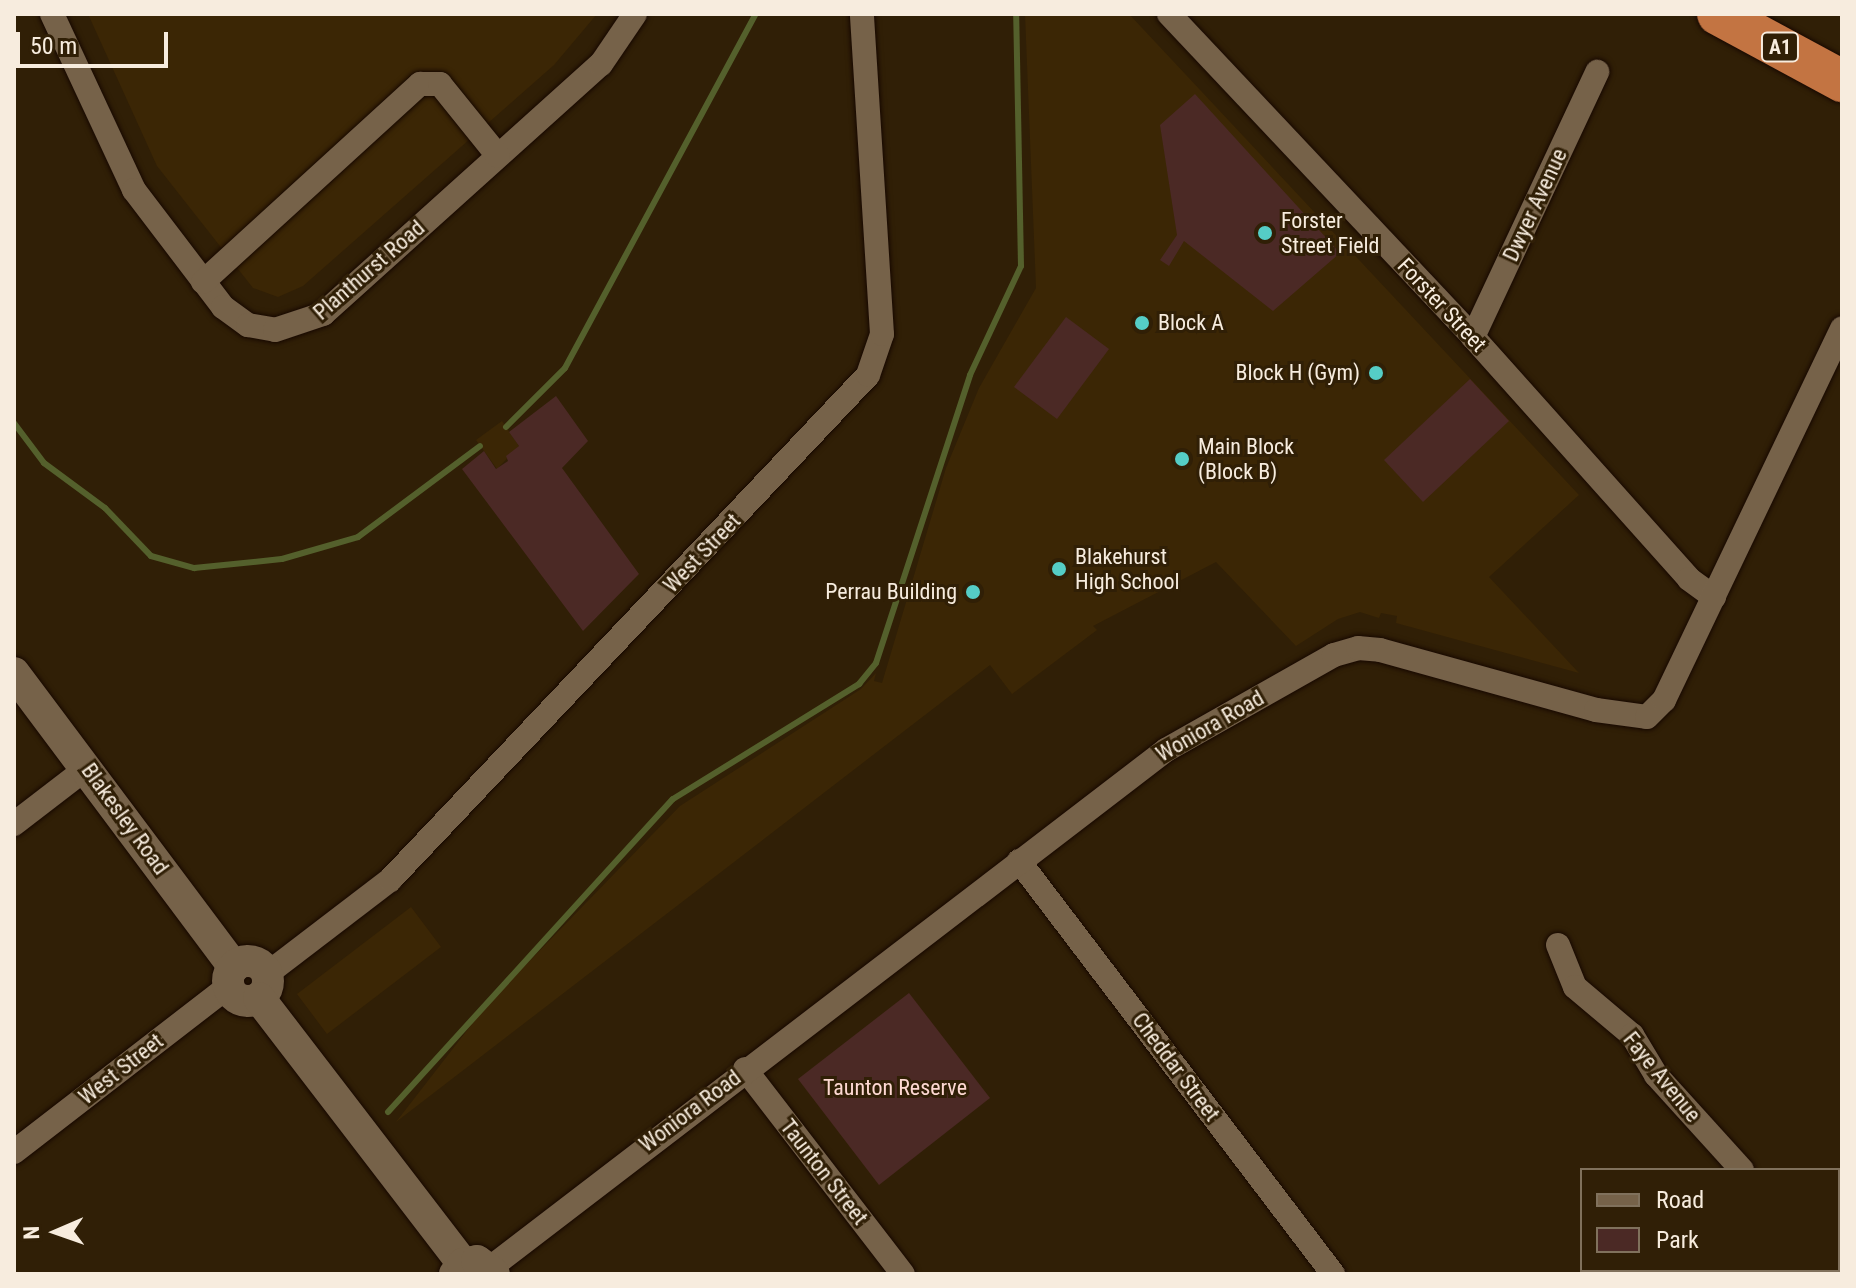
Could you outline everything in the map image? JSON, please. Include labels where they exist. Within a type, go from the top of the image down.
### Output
[{"type":"highway","name":"A1","points":[[1718,14],[1842,81]]},
{"type":"highway","name":"A1","points":[[1780,14],[1842,49]]},
{"type":"street","name":"Planthurst Road","points":[[52,14],[134,190],[223,307],[248,325],[275,330],[307,323],[498,156],[601,64],[635,14]]},
{"type":"street","name":"West Street","points":[[14,1152],[390,880],[868,375],[882,334],[862,14]]},
{"type":"street","name":"Forster Street","points":[[1169,14],[1473,337],[1689,579],[1714,597]]},
{"type":"street","name":"Dwyer Avenue","points":[[1473,337],[1597,72]]},
{"type":"street","points":[[203,282],[420,84],[440,84],[498,156]]},
{"type":"street","name":"Woniora Road","points":[[476,1270],[1166,750],[1345,650],[1380,650],[1596,710],[1647,717],[1664,700],[1842,328]]},
{"type":"street","name":"Blakesley Road","points":[[14,673],[247,981],[476,1270]]},
{"type":"street","points":[[14,824],[88,767]]},
{"type":"street","name":"Cheddar Street","points":[[1019,861],[1333,1274]]},
{"type":"street","name":"Faye Avenue","points":[[1558,945],[1575,987],[1632,1035],[1656,1075],[1740,1168]]},
{"type":"street","name":"Taunton Street","points":[[745,1069],[903,1274]]},
{"type":"shaded area","points":[[88,14],[597,14],[554,65],[303,286],[278,297],[253,288],[157,166]]},
{"type":"shaded area","name":"Blakehurst High School","points":[[1025,14],[1129,14],[1579,495],[1489,577],[1579,673],[1396,623],[1397,616],[1381,613],[1379,618],[1360,612],[1338,619],[1296,646],[1216,562],[1093,626],[1097,630],[1012,694],[990,665],[396,1122],[486,1006],[680,806],[861,689],[876,673],[874,681],[882,683],[946,468],[979,388],[1036,288]]},
{"type":"shaded area","points":[[502,421],[519,446],[497,469],[476,440]]},
{"type":"shaded area","points":[[411,907],[441,947],[327,1034],[297,994]]},
{"type":"green space","points":[[1195,94],[1340,253],[1273,311],[1184,241],[1169,266],[1160,260],[1177,235],[1160,125]]},
{"type":"green space","points":[[1066,317],[1109,349],[1057,419],[1014,387]]},
{"type":"green space","points":[[1470,379],[1509,421],[1423,502],[1384,460]]},
{"type":"green space","points":[[556,396],[588,441],[562,468],[639,574],[583,631],[462,469],[484,451],[496,469],[508,461],[506,456],[519,446],[509,432]]},
{"type":"green space","name":"Taunton Reserve","points":[[909,993],[990,1098],[879,1185],[798,1079]]},
{"type":"waterway","points":[[506,427],[565,368],[756,14]]},
{"type":"waterway","points":[[388,1112],[673,799],[859,684],[876,663],[970,375],[1021,266],[1016,14]]},
{"type":"waterway","points":[[14,423],[44,463],[105,508],[151,556],[194,568],[282,559],[358,537],[480,446]]},
{"type":"place","name":"Forster Street Field","points":[[1265,233]]},
{"type":"place","name":"Block A","points":[[1142,323]]},
{"type":"place","name":"Block H (Gym)","points":[[1376,373]]},
{"type":"place","name":"Main Block (Block B)","points":[[1182,459]]},
{"type":"place","name":"Blakehurst High School","points":[[1059,569]]},
{"type":"place","name":"Perrau Building","points":[[973,592]]}]
